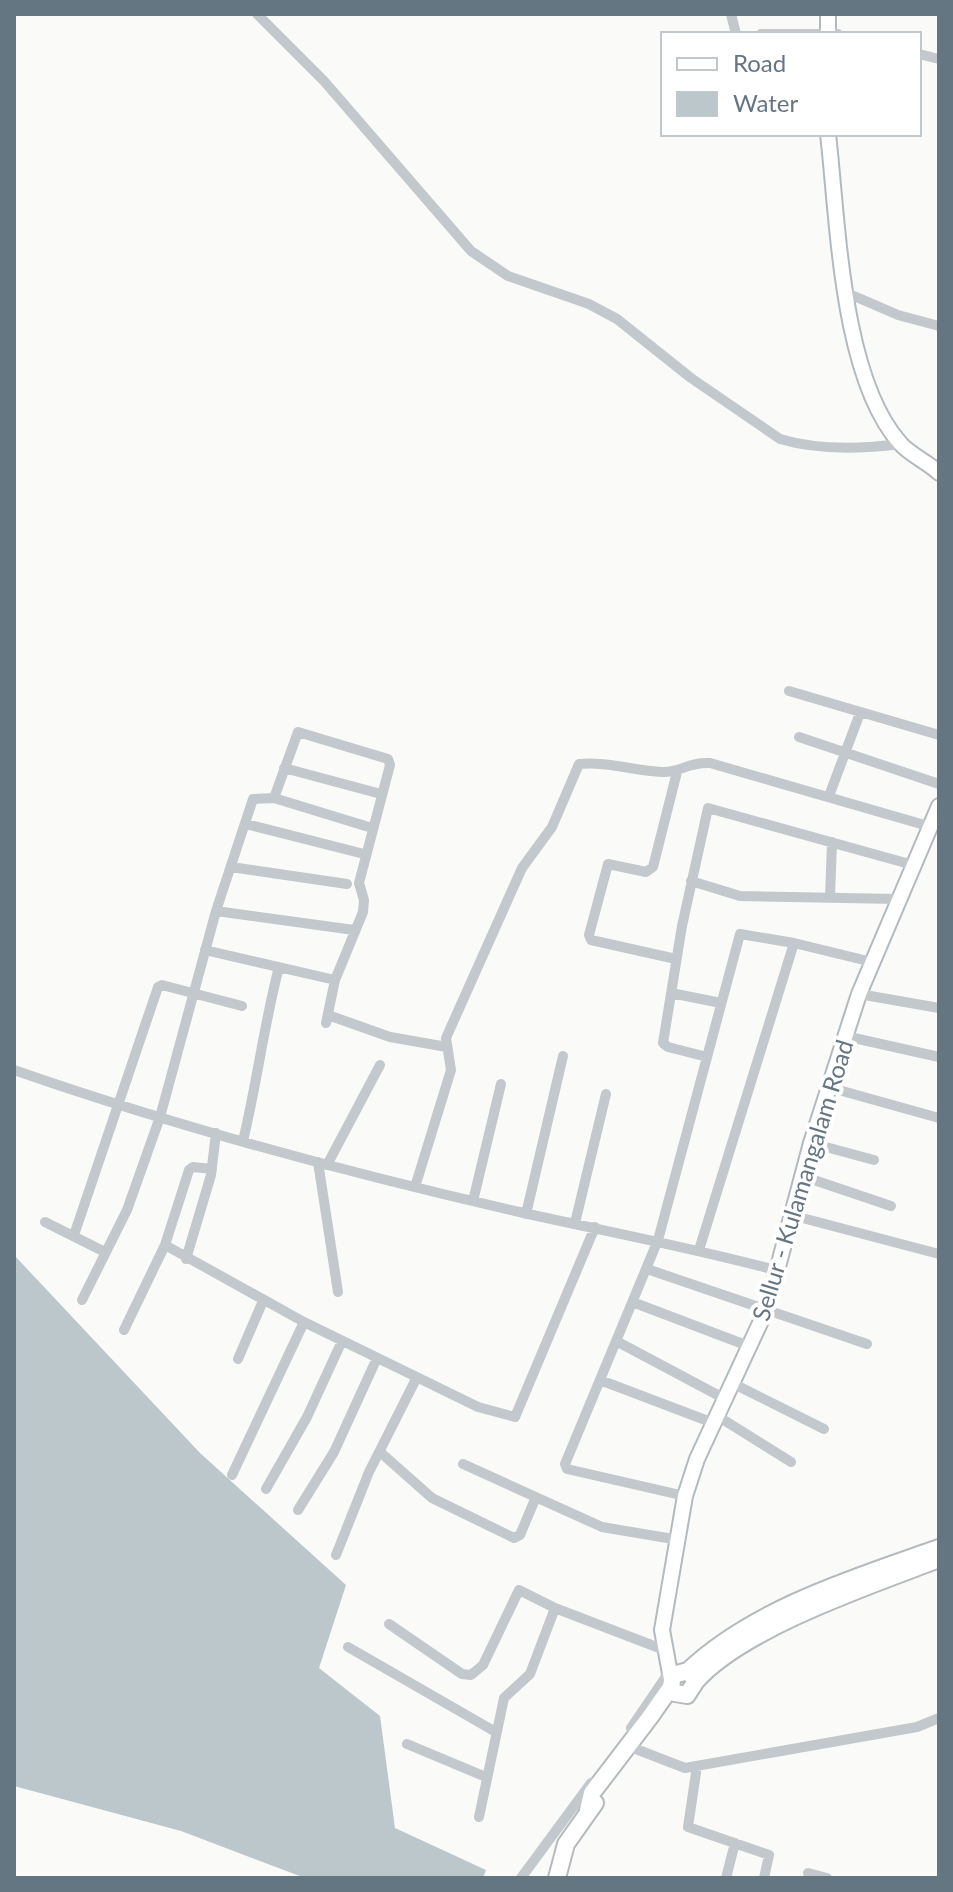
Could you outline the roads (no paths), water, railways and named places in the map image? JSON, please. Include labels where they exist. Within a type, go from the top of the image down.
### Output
[{"type":"main road","points":[[828,136],[851,324],[870,393],[900,444],[939,473]]},
{"type":"main road","name":"Sellur - Kulamangalam Road","points":[[667,1651],[663,1620],[685,1496],[697,1459],[727,1400],[767,1308],[811,1143],[859,994],[939,806]]},
{"type":"main road","points":[[631,1748],[679,1679],[729,1638],[763,1620],[939,1548]]},
{"type":"main road","points":[[557,1878],[566,1844],[588,1810],[592,1793],[631,1748],[679,1679],[834,1600],[939,1559]]},
{"type":"main road","points":[[667,1651],[679,1679]]},
{"type":"street","points":[[257,14],[324,81],[471,251],[491,267],[589,304],[617,319],[691,378],[780,439],[795,444],[871,448],[900,444]]},
{"type":"street","points":[[847,293],[898,315],[939,326]]},
{"type":"street","points":[[789,691],[939,735]]},
{"type":"street","points":[[829,796],[860,713]]},
{"type":"street","points":[[274,798],[294,736],[305,732],[383,755],[390,765],[364,854],[359,890],[365,905],[335,980],[327,1019],[390,1037],[447,1047]]},
{"type":"street","points":[[799,737],[939,784]]},
{"type":"street","points":[[676,959],[591,940],[589,935],[608,864],[646,872],[653,867],[677,772],[691,762],[710,763],[928,826]]},
{"type":"street","points":[[415,1187],[451,1070],[446,1038],[522,868],[552,827],[575,768],[585,763],[677,772]]},
{"type":"street","points":[[284,768],[381,794]]},
{"type":"street","points":[[82,1300],[127,1210],[160,1117],[216,911],[254,797],[274,798],[372,828]]},
{"type":"street","points":[[707,1057],[665,1046],[676,959],[708,808],[913,865]]},
{"type":"street","points":[[246,824],[364,854]]},
{"type":"street","points":[[830,897],[832,842]]},
{"type":"street","points":[[231,867],[347,884]]},
{"type":"street","points":[[691,881],[732,895],[898,899]]},
{"type":"street","points":[[216,911],[354,930]]},
{"type":"street","points":[[685,1496],[565,1467],[635,1303],[658,1240],[740,934],[794,943],[872,962]]},
{"type":"street","points":[[699,1250],[794,943]]},
{"type":"street","points":[[205,950],[335,980]]},
{"type":"street","points":[[243,1141],[262,1063],[268,1010],[279,967]]},
{"type":"street","points":[[74,1235],[158,987],[162,985],[242,1006]]},
{"type":"street","points":[[671,993],[721,1003]]},
{"type":"street","points":[[859,994],[939,1008]]},
{"type":"street","points":[[845,1036],[939,1057]]},
{"type":"street","points":[[526,1214],[563,1056]]},
{"type":"street","points":[[338,1292],[322,1163],[380,1065]]},
{"type":"street","points":[[14,1070],[116,1105],[322,1163],[526,1214],[658,1240],[779,1271]]},
{"type":"street","points":[[473,1201],[501,1084]]},
{"type":"street","points":[[828,1087],[939,1118]]},
{"type":"street","points":[[575,1223],[606,1094]]},
{"type":"street","points":[[186,1259],[212,1169],[216,1133]]},
{"type":"street","points":[[811,1143],[874,1160]]},
{"type":"street","points":[[124,1330],[165,1245],[189,1170],[193,1167],[212,1169]]},
{"type":"street","points":[[802,1176],[891,1206]]},
{"type":"street","points":[[791,1215],[939,1254]]},
{"type":"street","points":[[45,1222],[105,1252]]},
{"type":"street","points":[[165,1245],[263,1301],[342,1341],[478,1407],[515,1417],[595,1227]]},
{"type":"street","points":[[647,1269],[867,1344]]},
{"type":"street","points":[[238,1359],[263,1301]]},
{"type":"street","points":[[635,1303],[751,1347]]},
{"type":"street","points":[[232,1475],[304,1322]]},
{"type":"street","points":[[266,1489],[307,1417],[342,1341]]},
{"type":"street","points":[[618,1342],[727,1400]]},
{"type":"street","points":[[298,1510],[334,1452],[377,1358]]},
{"type":"street","points":[[336,1555],[380,1452],[417,1377]]},
{"type":"street","points":[[600,1380],[717,1421],[791,1462]]},
{"type":"street","points":[[734,1384],[824,1429]]},
{"type":"street","points":[[380,1452],[432,1498],[514,1538],[520,1535],[536,1497]]},
{"type":"street","points":[[463,1464],[602,1527],[679,1540]]},
{"type":"street","points":[[389,1624],[462,1674],[471,1675],[483,1665],[519,1590],[555,1608],[667,1651]]},
{"type":"street","points":[[479,1817],[494,1731],[504,1698],[533,1668],[555,1608]]},
{"type":"street","points":[[348,1647],[494,1731]]},
{"type":"street","points":[[521,1878],[659,1691],[679,1679]]},
{"type":"street","points":[[631,1748],[676,1766],[697,1766],[917,1727],[939,1718]]},
{"type":"street","points":[[407,1744],[486,1777]]},
{"type":"street","points":[[697,1766],[688,1827],[769,1855],[764,1878]]},
{"type":"street","points":[[726,1878],[735,1843]]},
{"type":"street","points":[[808,1873],[827,1878]]},
{"type":"water","points":[[14,1255],[200,1453],[346,1585],[319,1668],[380,1716],[395,1828],[486,1870],[483,1878],[305,1878],[181,1831],[14,1786]]}]
